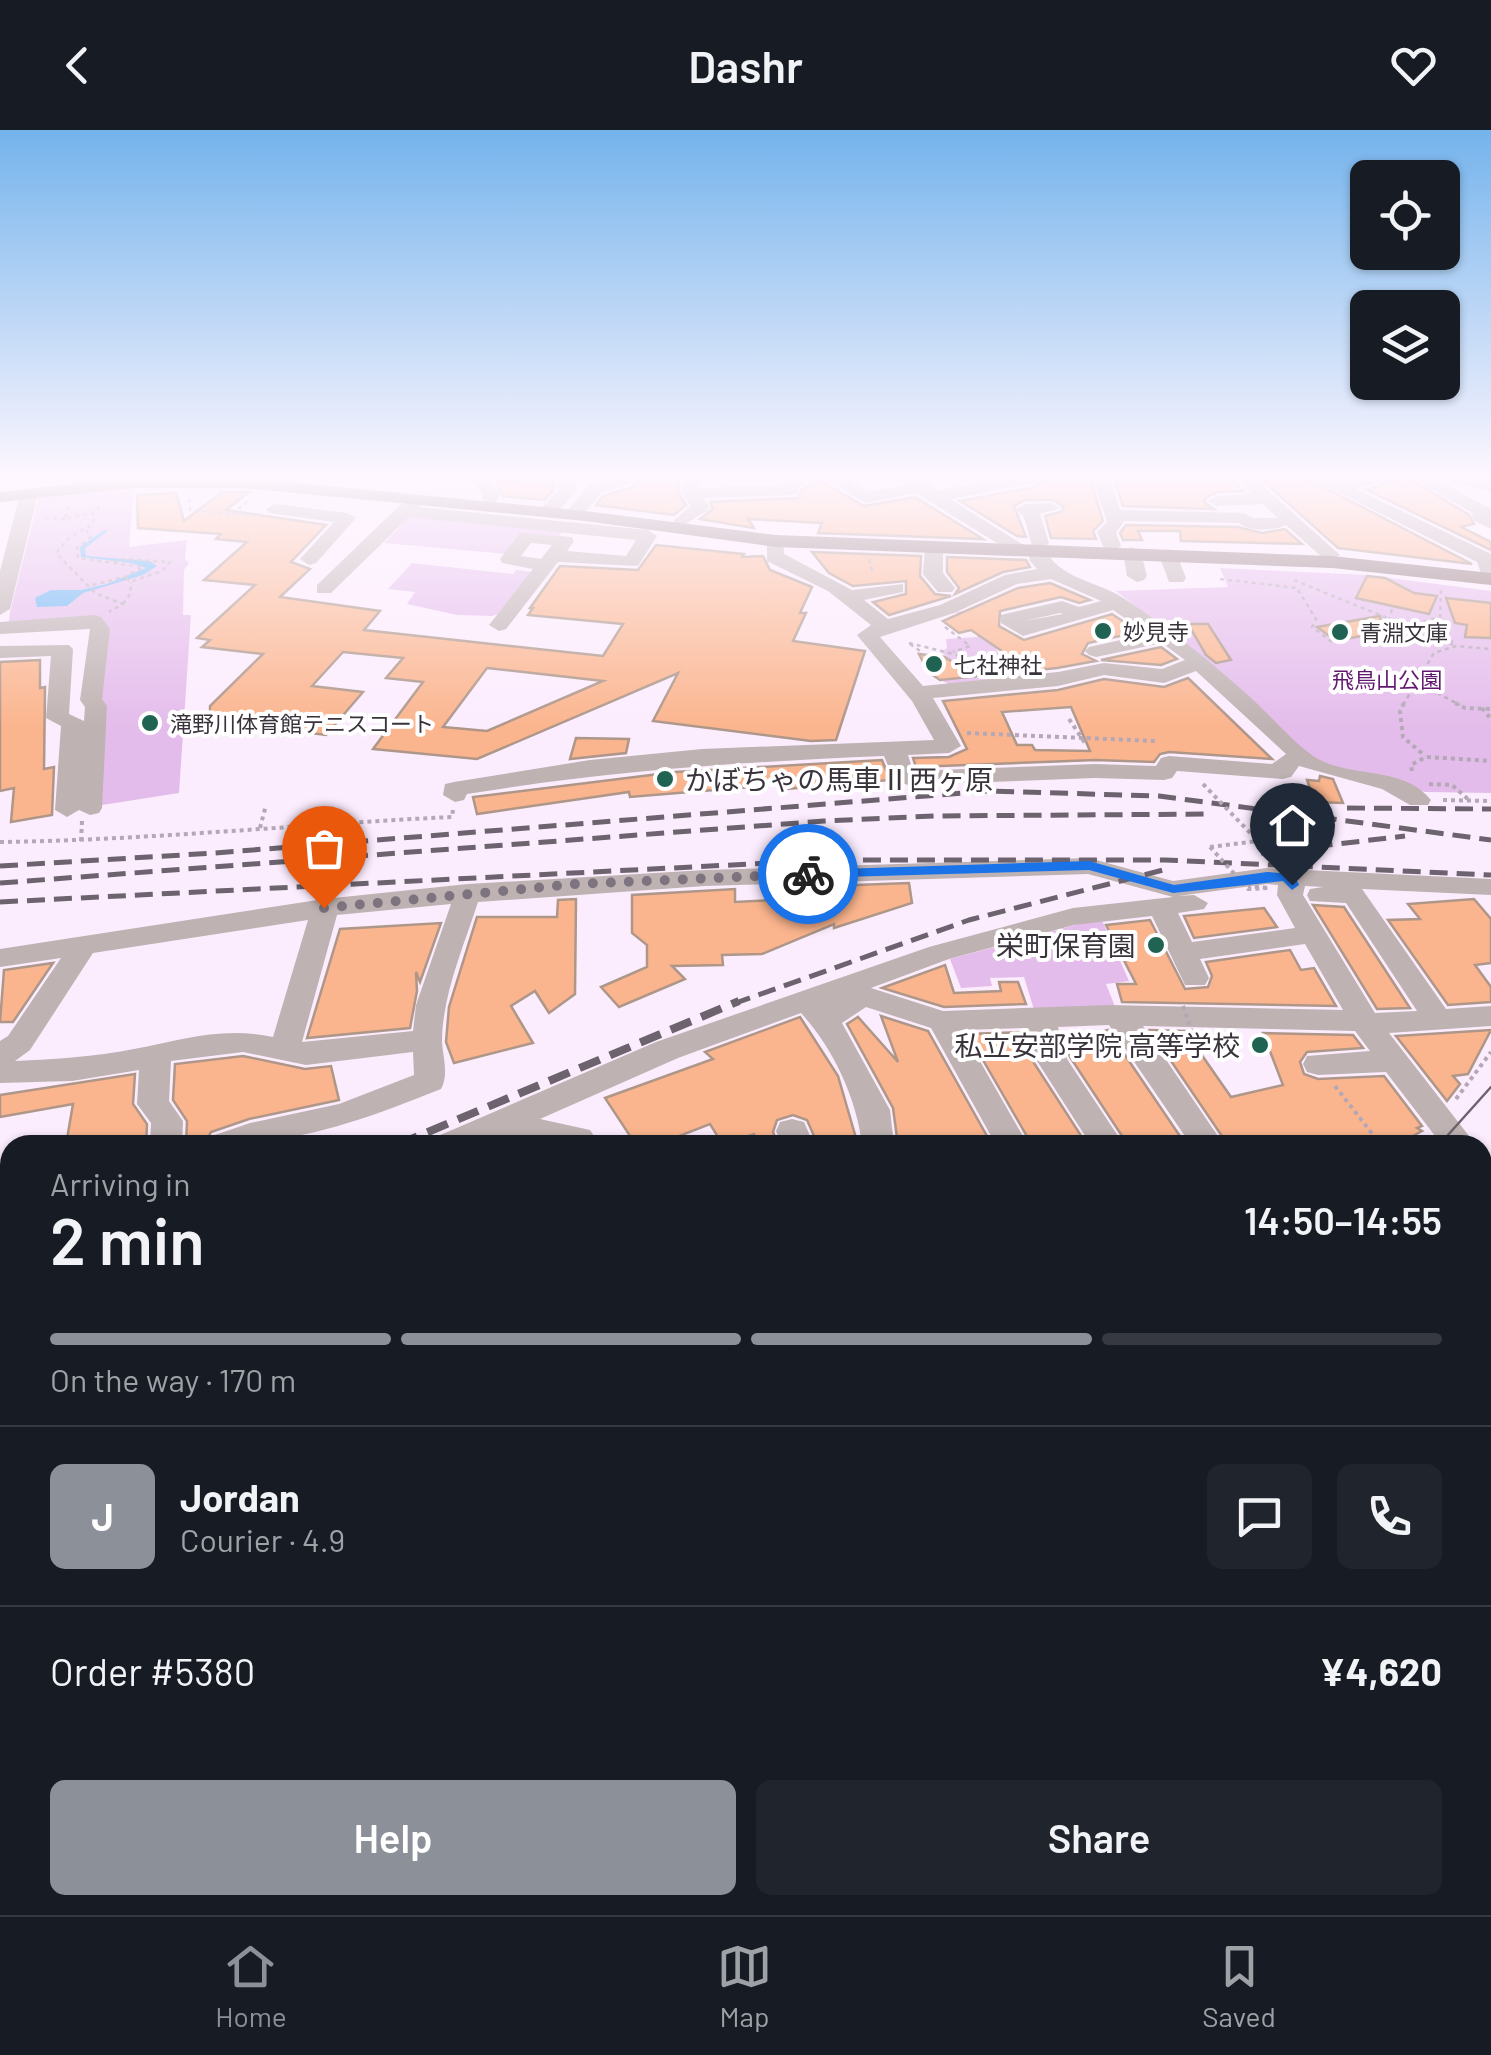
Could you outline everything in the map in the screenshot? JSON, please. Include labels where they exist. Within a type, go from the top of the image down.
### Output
[{"type":"main road","points":[[1316,561],[1440,582],[1490,575]]},
{"type":"main road","points":[[1375,561],[1490,575]]},
{"type":"street","points":[[0,608],[12,561]]},
{"type":"street","points":[[324,590],[353,561]]},
{"type":"street","points":[[499,625],[548,561]]},
{"type":"street","points":[[780,561],[847,597],[886,626],[941,624]]},
{"type":"street","points":[[933,561],[933,574],[945,588]]},
{"type":"street","points":[[1039,561],[1053,573],[1118,603],[1167,636],[1310,764],[1423,792]]},
{"type":"street","points":[[1134,561],[1138,576]]},
{"type":"street","points":[[1170,561],[1176,578]]},
{"type":"street","points":[[454,806],[454,789],[590,767],[702,756],[949,746],[918,693],[867,636],[886,626],[947,609],[1018,577],[1053,573]]},
{"type":"street","points":[[847,597],[896,588]]},
{"type":"street","points":[[1078,613],[1118,603]]},
{"type":"street","points":[[0,628],[94,621],[100,629],[91,700],[96,706],[78,809],[73,722],[57,718],[62,649],[0,652]]},
{"type":"street","points":[[1096,651],[1167,636]]},
{"type":"street","points":[[918,693],[1058,678],[1104,669],[1164,676],[1200,662]]},
{"type":"street","points":[[893,747],[902,775],[908,778],[1095,770],[1164,772],[1169,763],[1283,772],[1284,764],[1302,756]]},
{"type":"street","points":[[0,958],[324,908],[468,892],[687,878],[1089,866],[1173,889],[1267,876],[1289,886],[1354,895],[1438,1019]]},
{"type":"street","points":[[816,1011],[1000,935],[1098,912],[1289,886],[1489,889]]},
{"type":"street","points":[[1289,886],[1312,934],[1365,1023],[1452,1135]]},
{"type":"street","points":[[248,1135],[345,1115],[430,1081],[427,1040],[434,990],[468,892]]},
{"type":"street","points":[[1161,906],[1195,978]]},
{"type":"street","points":[[285,1048],[320,935],[324,908]]},
{"type":"street","points":[[1182,952],[1312,934]]},
{"type":"street","points":[[40,1071],[9,1050],[79,953],[80,945]]},
{"type":"street","points":[[489,1133],[667,1050],[865,996],[942,1020],[1120,1015],[1365,1023],[1491,1016]]},
{"type":"street","points":[[816,1011],[874,1110],[877,1135]]},
{"type":"street","points":[[1120,1015],[1201,1135]]},
{"type":"street","points":[[1041,1019],[1052,1061],[1101,1135]]},
{"type":"street","points":[[942,1020],[1006,1135]]},
{"type":"street","points":[[0,1072],[104,1065],[191,1045],[243,1042],[306,1054],[427,1040]]},
{"type":"street","points":[[156,1053],[152,1104],[167,1121],[166,1135]]},
{"type":"street","points":[[1318,1064],[1394,1060]]},
{"type":"street","points":[[336,1135],[341,1133],[345,1115]]},
{"type":"street","points":[[489,1133],[519,1135]]},
{"type":"path","points":[[64,561],[95,592],[114,598]]},
{"type":"path","points":[[98,561],[143,568],[128,579]]},
{"type":"path","points":[[89,586],[162,571],[170,562],[166,561]]},
{"type":"path","points":[[1280,572],[1456,646],[1491,649]]},
{"type":"path","points":[[123,604],[131,593],[128,579]]},
{"type":"path","points":[[1220,579],[1256,580],[1266,585],[1298,588]]},
{"type":"path","points":[[1296,580],[1316,619],[1312,627],[1332,642]]},
{"type":"path","points":[[1440,582],[1440,617],[1423,622],[1425,628],[1450,638],[1456,646]]},
{"type":"path","points":[[1390,620],[1392,608]]},
{"type":"path","points":[[941,624],[970,646],[953,652]]},
{"type":"path","points":[[909,643],[982,660]]},
{"type":"path","points":[[1426,757],[1404,737],[1400,711],[1434,653],[1456,646]]},
{"type":"path","points":[[1416,682],[1465,708],[1491,708]]},
{"type":"path","points":[[1482,708],[1491,719]]},
{"type":"path","points":[[1069,719],[1085,743]]},
{"type":"path","points":[[952,729],[982,737],[1010,734],[1044,741],[1155,741]]},
{"type":"path","points":[[1411,765],[1426,757],[1491,761]]},
{"type":"path","points":[[1203,784],[1258,841],[1210,847],[1248,889],[1268,888],[1248,886]]},
{"type":"path","points":[[1423,792],[1452,785],[1469,800]]},
{"type":"path","points":[[1423,792],[1491,800]]},
{"type":"path","points":[[260,828],[266,805]]},
{"type":"path","points":[[0,842],[127,840],[454,806]]},
{"type":"path","points":[[1183,1006],[1194,1039],[1189,1040]]},
{"type":"path","points":[[1318,1064],[1373,1135]]},
{"type":"green space","points":[[23,561],[189,563],[184,570],[183,615],[191,615],[179,793],[83,808],[101,629],[8,629]]},
{"type":"green space","points":[[412,563],[513,574],[516,570],[533,572],[498,614],[457,615],[407,604],[415,592],[388,589]]},
{"type":"green space","name":"飛鳥山公園","points":[[1220,568],[1367,575],[1491,591],[1491,793],[1425,792],[1314,765],[1220,672],[1116,591],[1228,587]]},
{"type":"green space","points":[[962,611],[1010,644],[996,649],[1001,658],[973,668],[990,679],[1008,675],[1013,679],[950,685],[930,673],[958,665],[941,652],[947,648],[946,639],[977,637],[977,631],[955,612]]},
{"type":"green space","points":[[1101,918],[1129,981],[1106,984],[1116,1009],[1035,1013],[1024,977],[990,978],[992,986],[961,988],[950,959]]},
{"type":"water","points":[[117,561],[150,561],[157,566],[143,575],[83,593],[67,606],[37,607],[35,598],[51,590],[81,590],[107,584],[146,568]]},
{"type":"building","points":[[225,561],[292,561],[310,569],[280,597],[380,611],[364,630],[603,656],[623,624],[528,615],[560,566],[638,570],[644,561],[766,561],[770,570],[812,587],[793,641],[865,651],[836,740],[811,741],[653,721],[678,673],[477,759],[373,749],[423,682],[386,678],[403,658],[343,652],[312,686],[363,692],[326,735],[210,721],[210,706],[263,654],[202,647],[210,640],[197,638],[255,585],[204,580]],"holes":[[[487,668],[603,681],[487,731],[443,727]]]},
{"type":"building","points":[[820,561],[921,561],[920,576],[935,594],[951,596],[889,615],[873,602],[906,594],[906,581],[853,586],[829,573]]},
{"type":"building","points":[[947,561],[1027,561],[1030,567],[1003,572],[955,594],[959,588],[947,572]]},
{"type":"building","points":[[1367,576],[1385,578],[1414,593],[1437,596],[1429,614],[1356,598]]},
{"type":"building","points":[[1050,583],[1090,600],[1079,603],[1061,597],[1000,611],[999,626],[1024,640],[1112,614],[1139,632],[1088,643],[1082,654],[1096,661],[940,680],[928,672],[919,654],[945,657],[966,671],[1009,656],[971,630],[959,633],[943,621],[1018,588]]},
{"type":"building","points":[[1446,598],[1491,603],[1491,638],[1465,637],[1467,625],[1455,623]]},
{"type":"building","points":[[1380,616],[1382,632],[1336,641],[1317,627]]},
{"type":"building","points":[[1188,624],[1208,624],[1231,660],[1216,663],[1206,655]]},
{"type":"building","points":[[1161,647],[1177,659],[1161,665],[1101,660]]},
{"type":"building","points":[[40,660],[40,688],[45,687],[44,769],[54,767],[52,815],[11,822],[14,788],[0,791],[0,662]]},
{"type":"building","points":[[1188,678],[1272,759],[1169,752],[1160,754],[1154,762],[1095,760],[916,767],[913,758],[949,757],[967,749],[943,701],[1058,690],[1104,679],[1164,687]],"holes":[[[1071,707],[1090,751],[1035,750],[1032,745],[1017,745],[1002,712]]]},
{"type":"building","points":[[576,738],[629,739],[626,753],[570,759]]},
{"type":"building","points":[[882,760],[890,780],[787,789],[783,779],[749,782],[750,787],[630,797],[629,792],[477,814],[473,797],[675,772]]},
{"type":"building","points":[[1320,776],[1333,779],[1343,803],[1315,802],[1307,780],[1319,781]]},
{"type":"building","points":[[909,883],[912,903],[834,928],[834,924],[762,954],[722,955],[723,965],[672,966],[685,979],[619,1007],[601,987],[647,967],[647,945],[632,933],[632,895],[735,889],[735,902],[831,897],[830,886]]},
{"type":"building","points":[[576,899],[575,994],[549,1013],[535,991],[511,1006],[533,1043],[454,1063],[446,1042],[449,1007],[477,917],[557,917],[558,900]]},
{"type":"building","points":[[1474,899],[1491,919],[1491,963],[1475,965],[1491,987],[1491,1002],[1448,1005],[1388,920],[1420,919],[1408,904]]},
{"type":"building","points":[[1313,905],[1344,907],[1410,1008],[1377,1009]]},
{"type":"building","points":[[1264,908],[1277,927],[1194,938],[1184,916]]},
{"type":"building","points":[[1150,920],[1185,989],[1208,987],[1212,976],[1206,962],[1290,950],[1301,970],[1314,968],[1336,1006],[1122,1002],[1117,984],[1136,984],[1106,925]]},
{"type":"building","points":[[441,923],[420,982],[416,972],[417,991],[410,1028],[307,1038],[340,929]]},
{"type":"building","points":[[53,963],[13,1022],[0,1022],[4,970]]},
{"type":"building","points":[[945,965],[954,993],[1001,991],[999,982],[1018,982],[1026,1004],[944,1007],[882,988]]},
{"type":"building","points":[[881,1016],[928,1031],[986,1135],[897,1135],[893,1108],[847,1024],[858,1017],[898,1062]]},
{"type":"building","points":[[800,1017],[838,1076],[855,1135],[814,1135],[807,1120],[793,1115],[777,1120],[774,1135],[717,1135],[710,1124],[682,1135],[629,1135],[605,1098],[713,1059],[705,1052]]},
{"type":"building","points":[[1108,1030],[1179,1135],[1121,1135],[1070,1057],[1066,1042]]},
{"type":"building","points":[[1150,1030],[1185,1031],[1231,1097],[1283,1085],[1263,1033],[1353,1035],[1363,1048],[1307,1052],[1300,1062],[1304,1074],[1318,1079],[1384,1076],[1422,1126],[1417,1128],[1422,1131],[1415,1135],[1221,1135]]},
{"type":"building","points":[[1491,1030],[1468,1074],[1453,1076],[1460,1084],[1447,1101],[1396,1036]]},
{"type":"building","points":[[1025,1032],[1034,1063],[1081,1135],[1026,1135],[968,1034]]},
{"type":"building","points":[[243,1056],[305,1069],[331,1066],[339,1100],[249,1119],[209,1135],[186,1135],[187,1121],[173,1100],[175,1064]]},
{"type":"building","points":[[135,1074],[133,1104],[147,1124],[146,1135],[68,1135],[73,1104],[0,1117],[0,1095]]},
{"type":"tram line","points":[[1448,1135],[1491,1087]]},
{"type":"railway","points":[[0,866],[215,853],[988,791],[1159,796],[1491,840]]},
{"type":"railway","points":[[1347,808],[1491,809]]},
{"type":"railway","points":[[0,883],[824,821],[934,816],[1211,814]]},
{"type":"railway","points":[[1261,853],[1405,836]]},
{"type":"railway","points":[[0,902],[830,860],[1165,860],[1491,875]]},
{"type":"railway","points":[[733,1004],[969,920],[1167,869]]},
{"type":"railway","points":[[421,1135],[739,1001]]},
{"type":"way so far","points":[[324,908],[576,884],[808,874]]},
{"type":"place","name":"妙見寺","points":[[1103,631]]},
{"type":"place","name":"青淵文庫","points":[[1340,632]]},
{"type":"place","name":"七社神社","points":[[934,664]]},
{"type":"place","name":"滝野川体育館テニスコート","points":[[150,723]]},
{"type":"place","name":"かぼちゃの馬車Ⅱ西ヶ原","points":[[665,779]]},
{"type":"place","name":"栄町保育園","points":[[1156,945]]},
{"type":"place","name":"私立安部学院 高等学校","points":[[1260,1045]]},
{"type":"route","points":[[808,874],[1089,866],[1173,889],[1267,876],[1289,877],[1292,885]]}]
